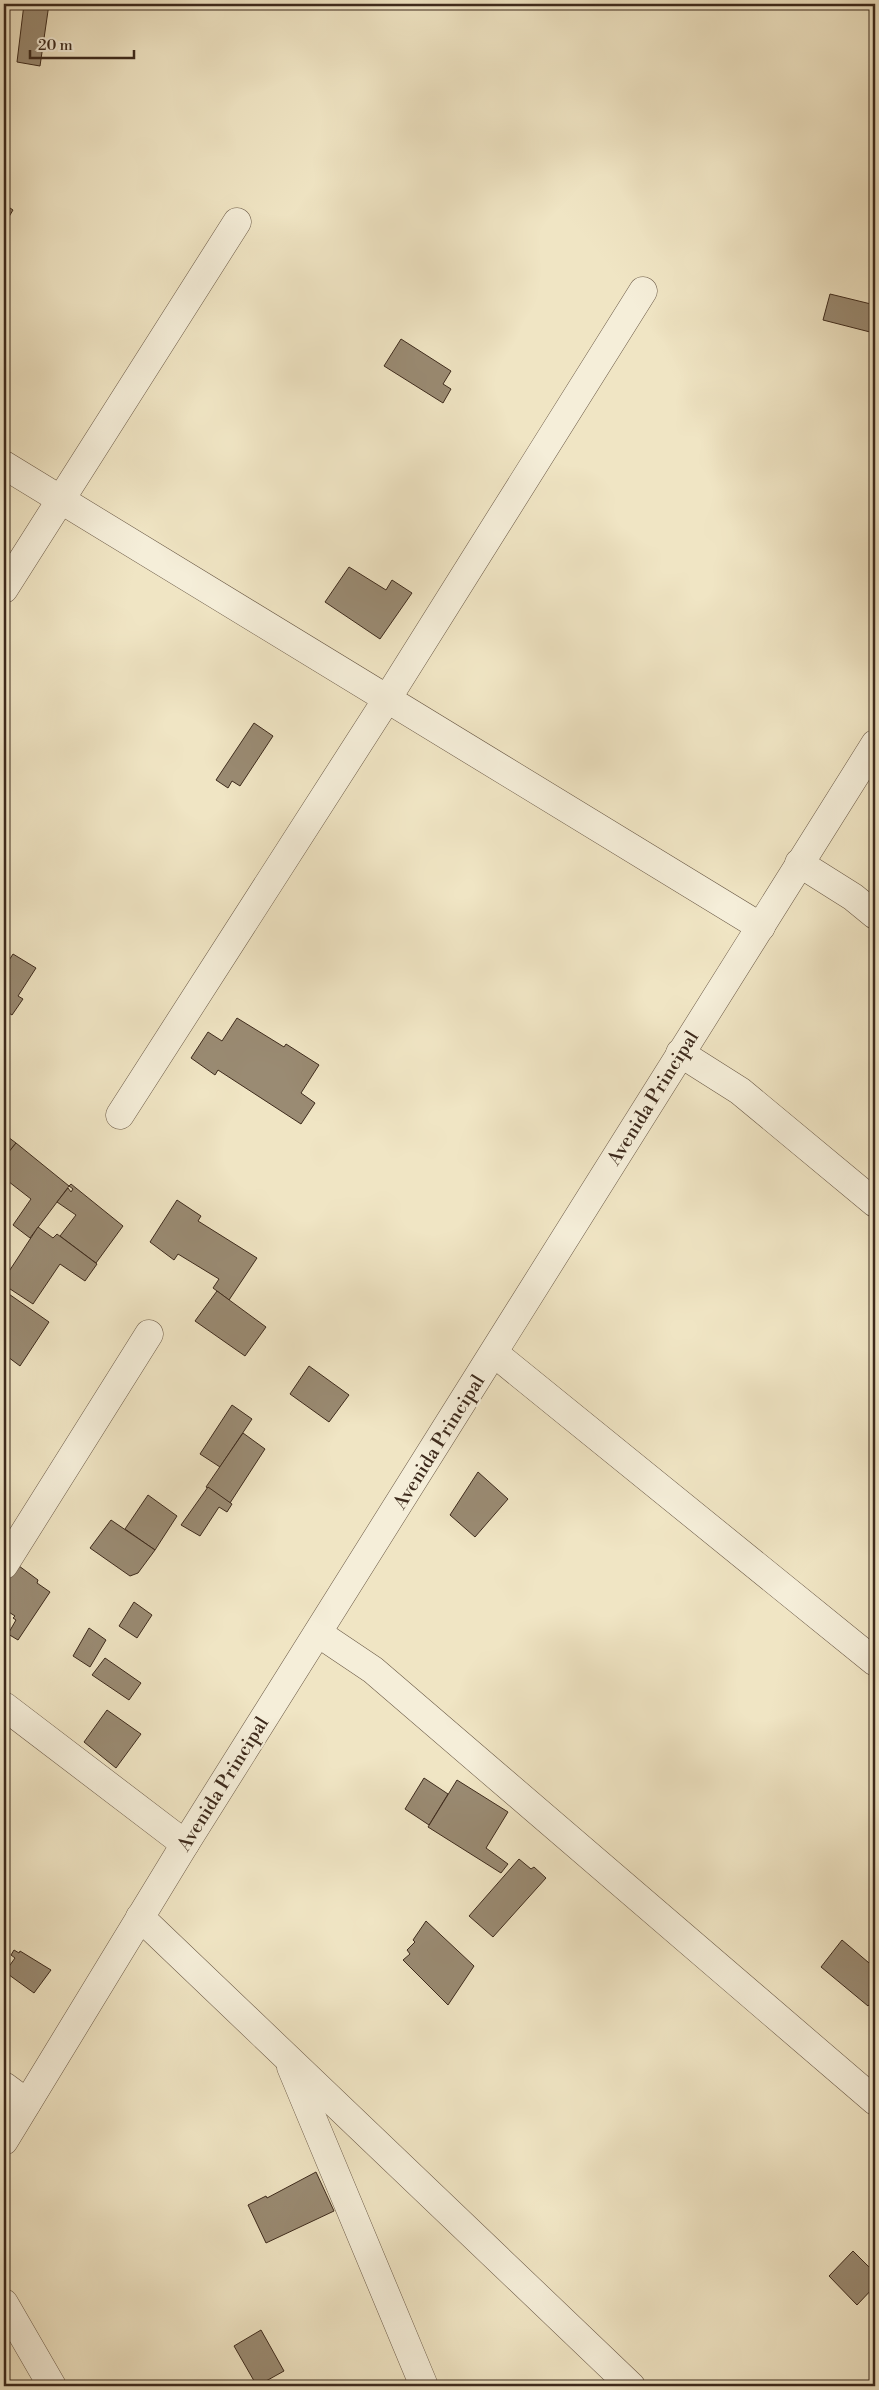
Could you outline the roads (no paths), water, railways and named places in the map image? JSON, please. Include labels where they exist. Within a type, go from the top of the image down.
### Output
[{"type":"street","points":[[4,589],[237,222]]},
{"type":"street","points":[[120,1115],[387,699],[643,291]]},
{"type":"street","points":[[4,465],[761,927]]},
{"type":"street","name":"Avenida Principal","points":[[4,2141],[185,1844],[875,744]]},
{"type":"street","points":[[799,863],[853,897],[875,915]]},
{"type":"street","points":[[680,1053],[740,1091],[875,1203]]},
{"type":"street","points":[[4,1565],[149,1334]]},
{"type":"street","points":[[494,1353],[875,1662]]},
{"type":"street","points":[[318,1633],[373,1670],[875,2101]]},
{"type":"street","points":[[4,1706],[185,1844]]},
{"type":"street","points":[[140,1917],[631,2386]]},
{"type":"street","points":[[287,2059],[424,2386]]},
{"type":"street","points":[[4,2086],[28,2103]]},
{"type":"street","points":[[4,2303],[52,2386]]}]
